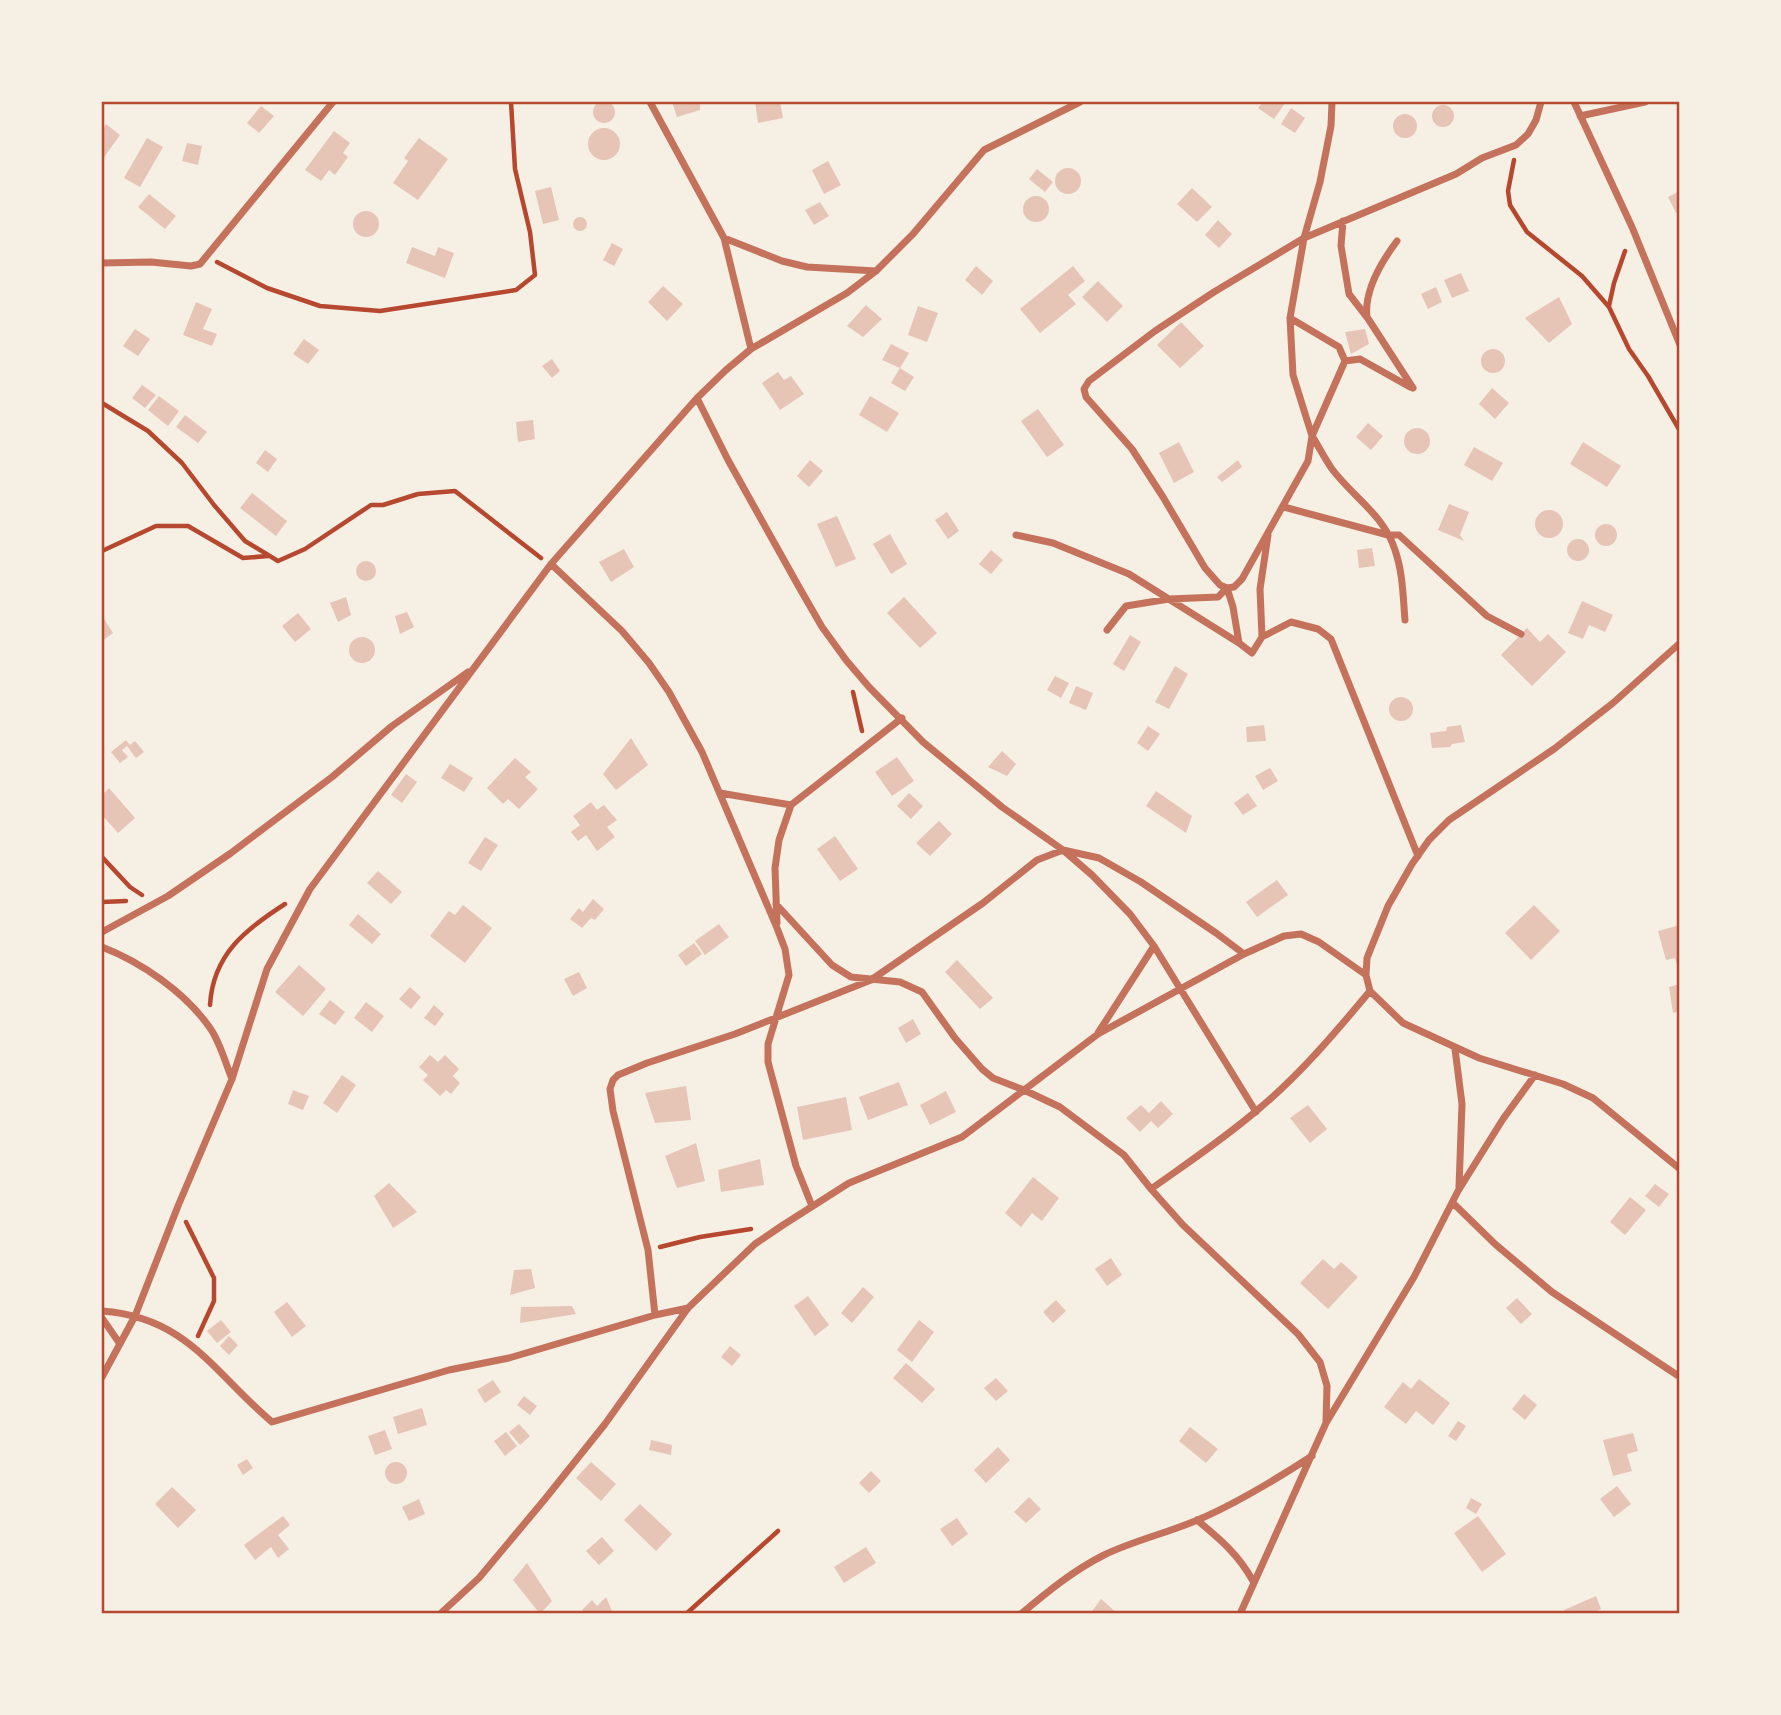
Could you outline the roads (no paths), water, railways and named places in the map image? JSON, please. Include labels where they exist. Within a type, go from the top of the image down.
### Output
[{"type":"street","points":[[102,263],[200,264],[333,102]]},
{"type":"street","points":[[650,102],[724,238],[751,349]]},
{"type":"street","points":[[102,1377],[135,1316],[232,1079],[267,969],[310,889],[551,565],[697,398],[751,349],[847,293],[876,271],[913,234],[984,150],[1080,102]]},
{"type":"street","points":[[1332,102],[1331,126],[1320,182],[1304,238],[1290,318],[1293,375],[1312,436],[1332,470],[1379,519],[1395,549],[1401,574],[1405,620]]},
{"type":"street","points":[[1290,318],[1339,348],[1345,361],[1312,436],[1308,461],[1242,579],[1234,587],[1227,588],[1220,585],[1205,568],[1132,449],[1086,397],[1084,389],[1089,381],[1155,331],[1304,238],[1516,145],[1528,134],[1536,120],[1541,102]]},
{"type":"street","points":[[1574,102],[1632,227],[1679,345]]},
{"type":"street","points":[[1580,116],[1645,102]]},
{"type":"street","points":[[1343,221],[1341,246],[1349,294],[1413,388],[1360,359],[1345,361]]},
{"type":"street","points":[[724,238],[782,261],[807,267],[876,271]]},
{"type":"street","points":[[1367,317],[1366,305],[1384,259],[1397,240]]},
{"type":"street","points":[[697,398],[728,460],[799,587],[822,627],[846,660],[923,742],[1002,807],[1063,850],[1130,914],[1153,946],[1256,1112]]},
{"type":"street","points":[[1284,507],[1388,535],[1399,535],[1487,616],[1521,634]]},
{"type":"street","points":[[1017,535],[1053,543],[1129,574],[1252,653],[1262,637],[1291,622],[1318,629],[1331,639],[1418,856]]},
{"type":"street","points":[[1262,637],[1260,589],[1268,535]]},
{"type":"street","points":[[551,565],[622,631],[649,663],[688,724],[777,928],[785,949],[789,975],[768,1044],[768,1062],[796,1166],[812,1206]]},
{"type":"street","points":[[1107,630],[1126,606],[1218,597],[1227,588]]},
{"type":"street","points":[[1227,588],[1239,643]]},
{"type":"street","points":[[1679,643],[1613,703],[1564,741],[1449,820],[1429,840],[1388,906],[1367,958],[1366,975],[1370,991],[1403,1023],[1455,1049],[1563,1084],[1593,1098],[1679,1169]]},
{"type":"street","points":[[102,932],[155,903],[231,853],[392,726],[474,668]]},
{"type":"street","points":[[777,928],[775,868],[779,840],[791,805],[902,718]]},
{"type":"street","points":[[720,793],[791,805]]},
{"type":"street","points":[[655,1315],[649,1250],[613,1111],[610,1088],[618,1075],[871,980],[984,902],[1037,860],[1063,850],[1098,858],[1141,883],[1244,954]]},
{"type":"street","points":[[776,904],[832,965],[851,977],[900,982],[922,992],[955,1038],[993,1078],[1060,1107],[1124,1155],[1182,1225],[1298,1334],[1320,1363],[1327,1386],[1326,1423]]},
{"type":"street","points":[[440,1614],[479,1578],[545,1499],[605,1424],[688,1308],[755,1244],[849,1184],[962,1137],[1098,1034],[1244,954],[1284,936],[1301,934],[1319,942],[1366,975]]},
{"type":"street","points":[[1098,1034],[1153,946]]},
{"type":"street","points":[[102,947],[127,957],[198,1012],[212,1030],[232,1079]]},
{"type":"street","points":[[1151,1189],[1256,1112],[1315,1053],[1370,991]]},
{"type":"street","points":[[1455,1049],[1462,1104],[1458,1191]]},
{"type":"street","points":[[1240,1614],[1326,1423],[1414,1277],[1458,1191],[1503,1119],[1535,1075]]},
{"type":"street","points":[[1453,1203],[1495,1244],[1552,1292],[1679,1377]]},
{"type":"street","points":[[102,1311],[135,1316],[162,1326],[193,1346],[272,1422],[449,1370],[537,1350],[688,1308]]},
{"type":"street","points":[[102,1318],[120,1344]]},
{"type":"street","points":[[1021,1614],[1048,1590],[1103,1555],[1197,1520],[1268,1484],[1312,1455]]},
{"type":"street","points":[[1197,1520],[1241,1560],[1253,1581]]}]
